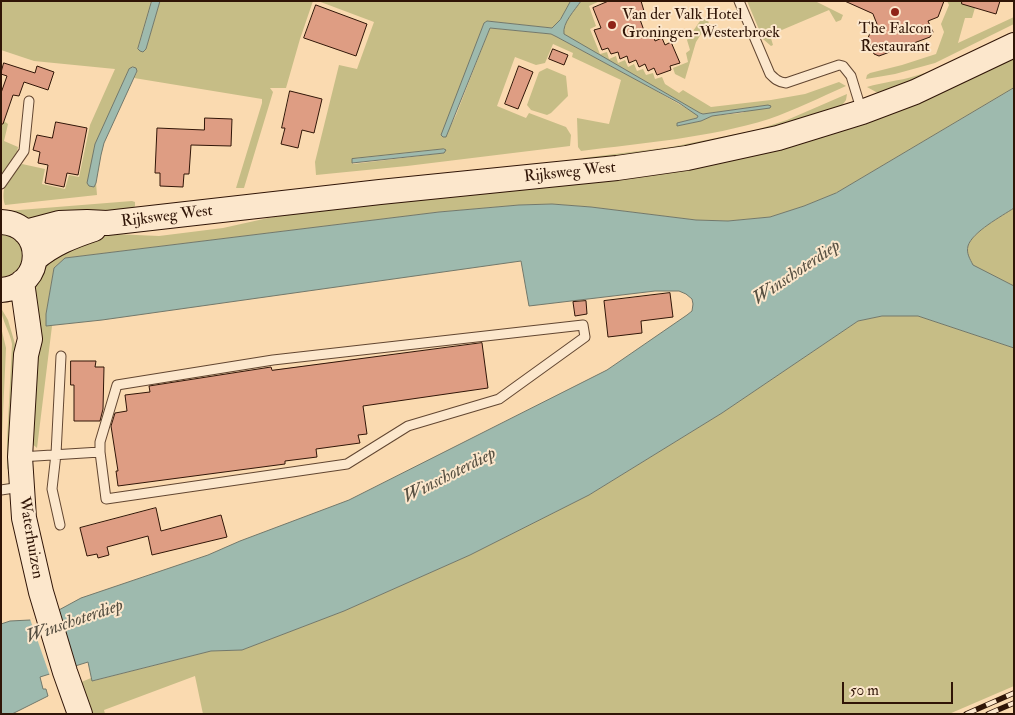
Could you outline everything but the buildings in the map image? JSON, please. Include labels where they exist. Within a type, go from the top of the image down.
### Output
[{"type":"main road","name":"Rijksweg West","points":[[25,232],[59,224],[107,224],[380,192],[617,168],[688,158],[778,138],[862,112],[915,92],[1014,45]]},
{"type":"main road","points":[[1,222],[13,224],[25,232],[32,241],[35,259],[31,272],[12,286]]},
{"type":"main road","name":"Rijksweg West","points":[[35,259],[63,240],[107,224]]},
{"type":"main road","name":"Waterhuizen","points":[[12,286],[30,339],[26,355],[20,457],[11,488],[24,518],[30,550],[47,614],[80,714]]},
{"type":"main road","name":"Waterhuizen","points":[[1,297],[8,306],[19,342],[26,355]]},
{"type":"lane","points":[[739,1],[770,74],[775,79],[786,83],[839,65],[843,66],[851,76],[862,112]]},
{"type":"lane","points":[[1,184],[24,151],[29,101]]},
{"type":"lane","points":[[583,325],[585,337],[499,399],[408,426],[347,464],[106,499],[100,452],[100,442],[117,385],[273,360],[583,325]]},
{"type":"lane","points":[[60,525],[52,490],[56,454],[61,356]]},
{"type":"lane","points":[[20,457],[100,452]]},
{"type":"shaded area","points":[[1,1],[152,1],[138,49],[143,52],[146,49],[160,1],[313,1],[286,88],[270,88],[273,92],[244,188],[236,188],[262,99],[134,78],[137,72],[136,68],[133,67],[128,71],[94,149],[94,186],[96,183],[97,195],[5,205],[4,187],[6,182],[13,171],[22,164],[45,169],[42,184],[65,189],[69,175],[79,177],[90,125],[115,69],[34,61],[1,50]]},
{"type":"shaded area","points":[[318,1],[571,1],[560,20],[552,28],[487,21],[484,23],[442,135],[445,137],[456,115],[490,28],[551,34],[698,115],[697,118],[677,123],[677,126],[701,121],[712,116],[741,113],[768,105],[700,113],[563,34],[567,21],[581,1],[600,1],[589,6],[596,26],[590,29],[600,54],[607,52],[609,59],[616,56],[618,63],[625,60],[628,67],[634,64],[637,71],[643,69],[646,75],[653,73],[655,79],[662,77],[665,84],[679,93],[683,90],[711,107],[805,94],[839,82],[846,86],[798,108],[746,126],[675,139],[581,151],[578,147],[577,118],[609,124],[621,80],[572,57],[573,53],[553,44],[545,63],[536,65],[515,57],[497,106],[526,118],[529,113],[566,127],[571,135],[570,146],[316,175],[315,162],[339,65],[357,69],[374,22]],"holes":[[[444,149],[444,153],[353,164],[352,159]]]},
{"type":"shaded area","points":[[747,1],[815,1],[843,15],[841,20],[836,22],[829,10],[770,35],[773,45],[771,46],[763,39]]},
{"type":"shaded area","points":[[947,1],[977,1],[972,18],[965,18],[958,43],[1014,17],[1014,24],[935,63],[895,74],[866,79],[870,73],[936,54],[944,32],[941,24],[949,5]]},
{"type":"shaded area","points":[[702,18],[709,22],[696,42],[685,79],[675,74],[673,68],[688,62],[686,53],[690,50],[687,40]]},
{"type":"shaded area","points":[[1014,32],[1014,37],[970,60],[882,93],[867,87],[928,72],[978,51]]},
{"type":"shaded area","points":[[1014,58],[1014,88],[836,193],[770,217],[728,221],[696,220],[591,207],[552,204],[519,205],[439,212],[65,258],[54,268],[46,314],[46,326],[52,326],[37,448],[30,442],[30,297],[45,259],[90,238],[113,234],[159,236],[223,228],[268,218],[370,202],[473,192],[921,99],[956,86]]},
{"type":"shaded area","points":[[547,68],[566,76],[568,96],[547,115],[531,110],[527,105],[539,72]]},
{"type":"shaded area","points":[[847,94],[846,100],[841,107],[736,140],[585,161],[583,158],[671,147],[756,130],[787,120]]},
{"type":"shaded area","points":[[1,119],[8,124],[4,141],[18,147],[16,157],[1,175]]},
{"type":"shaded area","points":[[135,202],[133,209],[38,224],[7,211]]},
{"type":"shaded area","points":[[1014,208],[1014,286],[972,265],[968,256],[968,246],[975,235]]},
{"type":"shaded area","points":[[1,234],[11,237],[17,242],[23,256],[17,270],[1,277]]},
{"type":"shaded area","points":[[1,308],[8,320],[15,344],[16,366],[11,463],[7,470],[12,344],[2,317]]},
{"type":"shaded area","points":[[910,315],[1014,348],[1014,686],[949,714],[203,714],[195,676],[104,710],[105,714],[88,714],[79,683],[91,678],[93,681],[211,651],[242,650],[344,611],[470,555],[589,495],[722,413],[858,321],[882,316]]},
{"type":"shaded area","points":[[1,327],[6,348],[1,458]]},
{"type":"water","points":[[152,1],[160,1],[146,49],[143,52],[138,49]]},
{"type":"water","points":[[571,1],[581,1],[567,21],[564,34],[700,113],[768,105],[771,106],[770,108],[712,116],[701,121],[677,126],[677,123],[697,118],[698,116],[679,103],[551,34],[490,28],[446,137],[443,137],[441,135],[484,23],[487,21],[552,28],[560,20]]},
{"type":"water","points":[[133,67],[137,71],[104,143],[96,183],[94,187],[89,186],[87,183],[95,144],[129,69]]},
{"type":"water","name":"Winschoterdiep","points":[[1014,88],[1014,208],[975,235],[968,246],[968,251],[973,265],[1014,286],[1014,348],[918,316],[882,316],[858,321],[722,413],[589,495],[470,555],[344,611],[242,650],[211,651],[92,681],[88,662],[40,677],[43,689],[46,689],[48,696],[12,714],[1,714],[1,624],[10,621],[30,620],[57,611],[81,598],[208,555],[349,500],[607,370],[687,315],[692,311],[693,304],[692,299],[679,291],[655,291],[529,306],[521,261],[102,320],[46,326],[46,314],[54,268],[65,258],[439,212],[519,205],[552,204],[591,207],[696,220],[728,221],[770,217],[836,193]]},
{"type":"water","points":[[446,150],[444,153],[352,163],[352,159]]},
{"type":"pier","points":[[57,611],[75,669],[50,676],[30,619]]},
{"type":"railway","points":[[966,714],[1014,693]]},
{"type":"railway","points":[[988,714],[1014,703]]},
{"type":"place","name":"The Falcon Restaurant","points":[[895,12]]},
{"type":"place","name":"Van der Valk Hotel Groningen-Westerbroek","points":[[612,25]]}]
